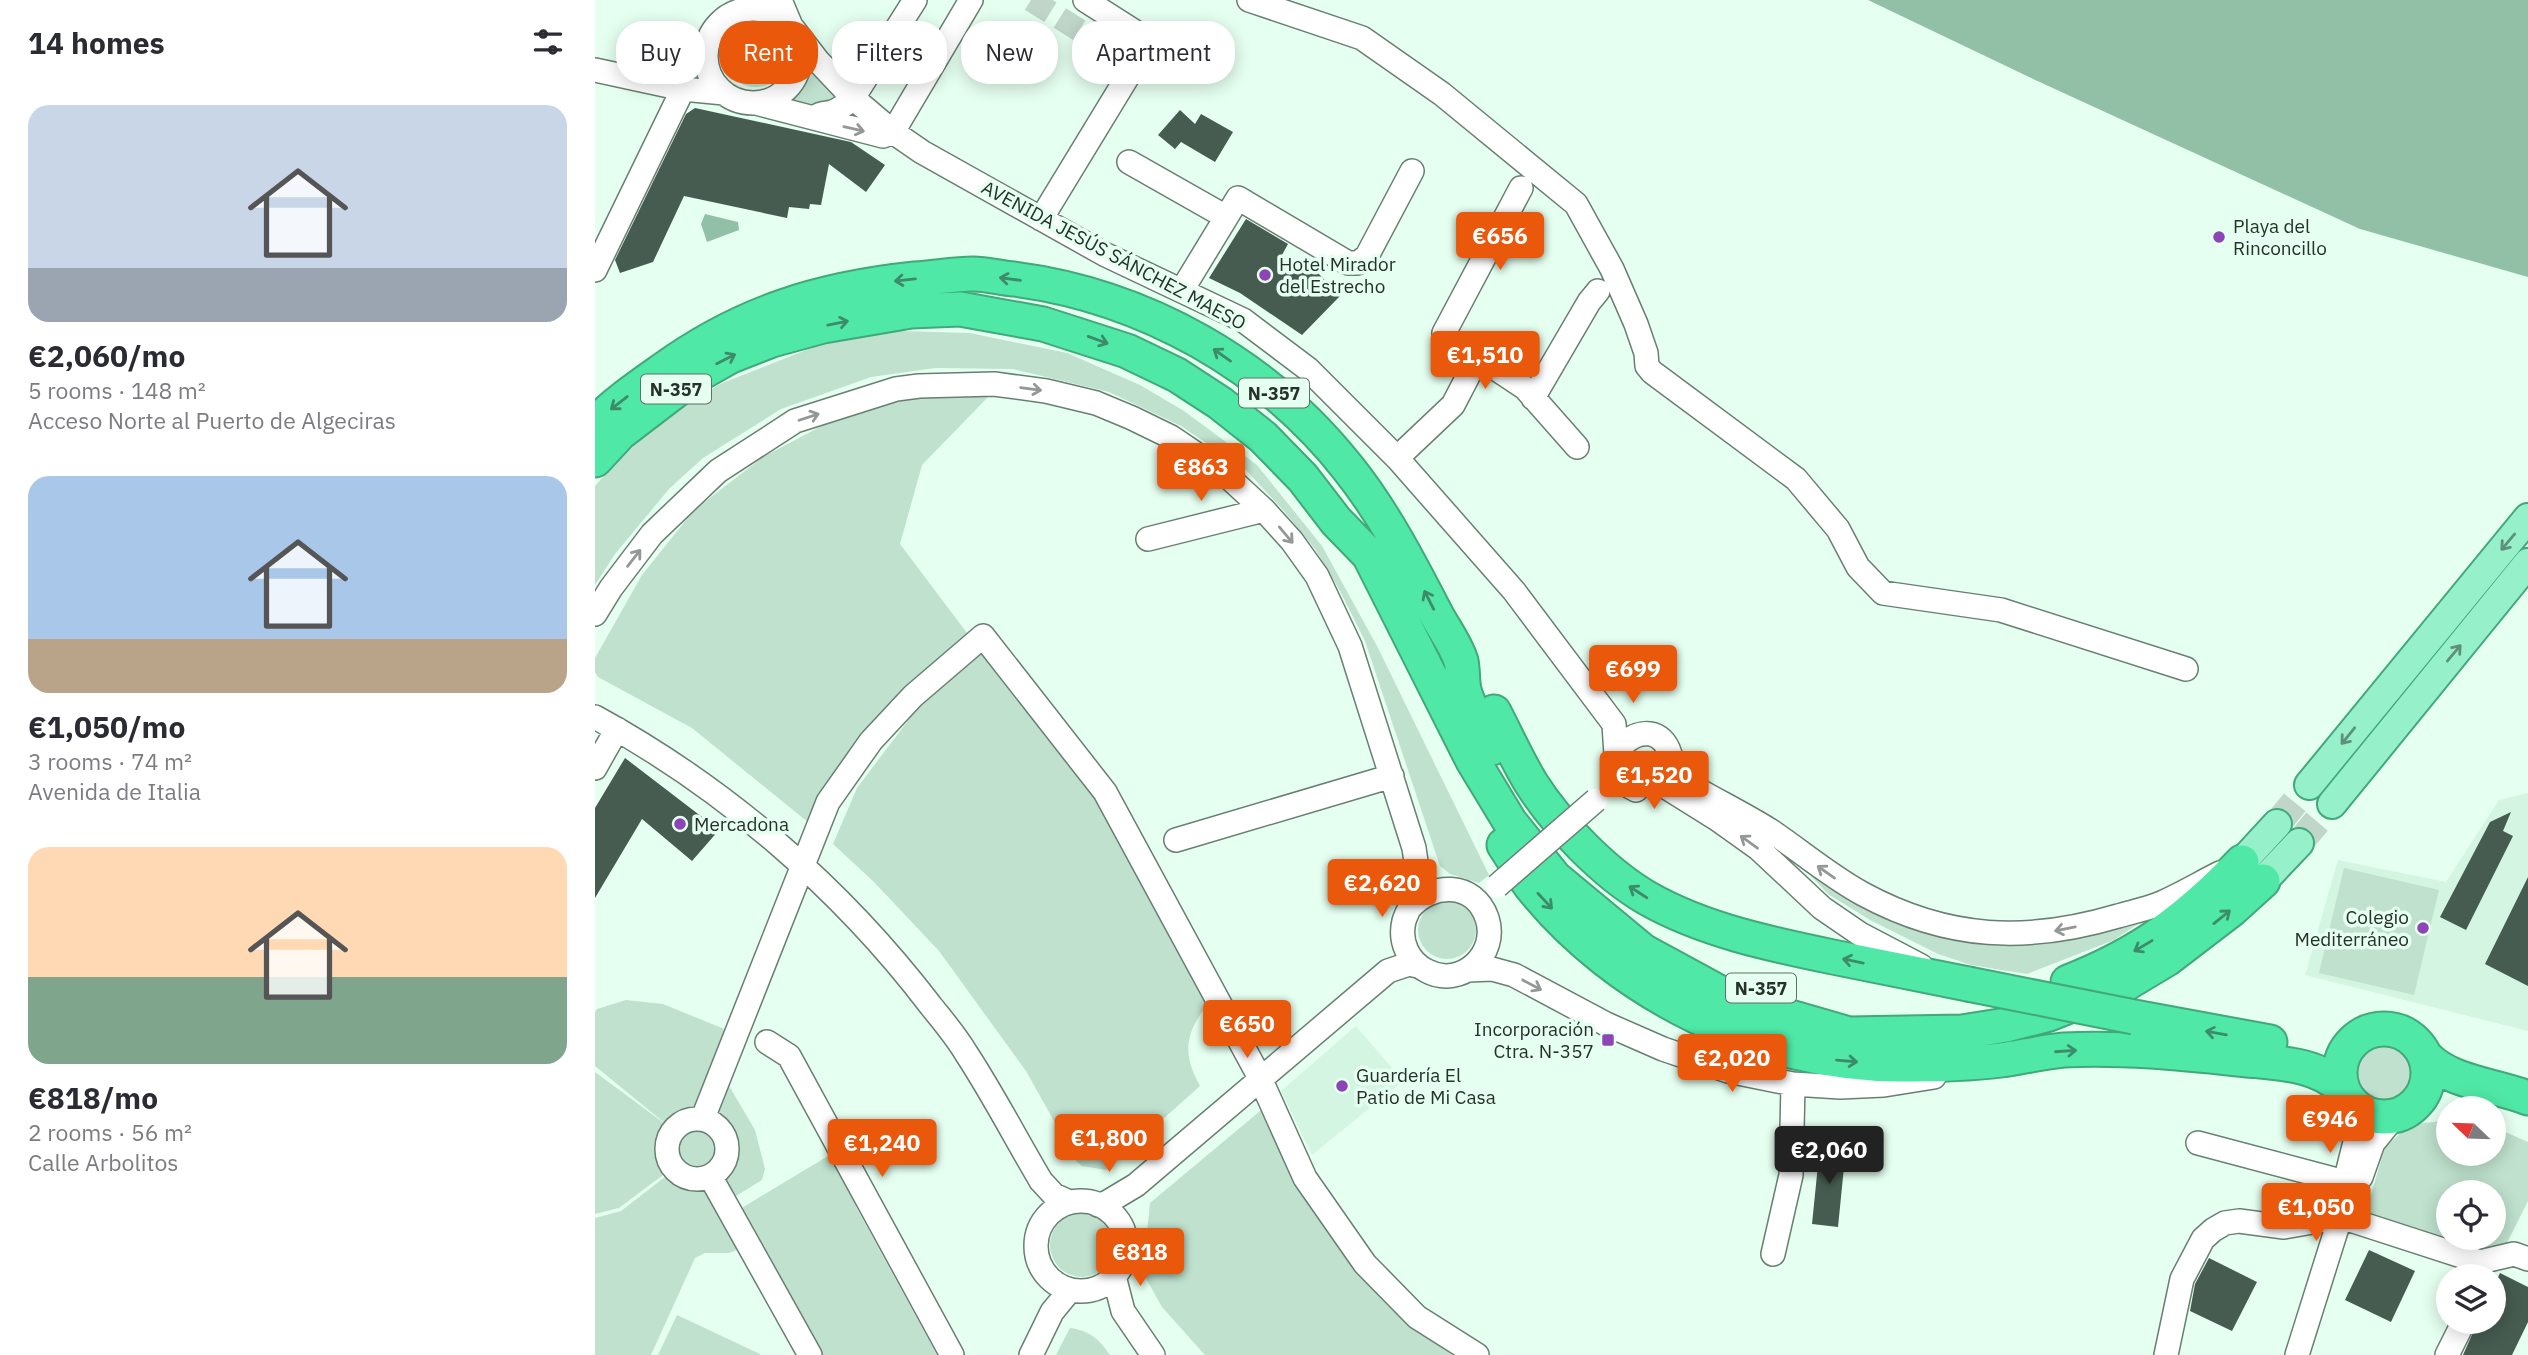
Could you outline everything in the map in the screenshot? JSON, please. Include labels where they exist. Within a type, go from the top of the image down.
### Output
[{"type":"highway","name":"N-357","points":[[595,424],[682,356],[768,310],[814,295],[868,284],[974,274],[1040,282],[1093,296],[1153,317],[1207,345],[1264,384],[1313,429],[1347,466],[1375,505],[1409,562],[1461,661],[1464,692],[1493,750],[1529,811],[1568,862],[1606,899],[1652,935],[1695,960],[1740,981],[1795,999],[1852,1010],[1956,1011],[2035,995],[2101,969],[2168,930],[2198,906],[2253,871]]},
{"type":"highway","name":"N-357","points":[[595,460],[620,433],[692,378],[731,356],[772,340],[823,326],[901,313],[960,309],[1080,334],[1127,351],[1177,375],[1220,403],[1263,437],[1303,478],[1336,521],[1369,555],[1473,761],[1510,822],[1555,878],[1643,951],[1735,1001],[1849,1034],[1962,1032],[2005,1025],[2049,1014],[2127,983],[2167,959],[2203,932],[2253,871]]},
{"type":"highway","points":[[1336,521],[1348,559],[1460,776],[1530,885],[1567,925],[1612,964],[1690,1014],[1771,1046],[1836,1060],[1899,1065],[1999,1060],[2062,1050],[2115,1049],[2179,1052],[2288,1065],[2322,1073],[2374,1116],[2443,1096],[2510,1097]]},
{"type":"highway","points":[[1461,661],[1477,680],[1532,783],[1582,845],[1625,883],[1646,897],[1719,929],[1771,944],[2302,1048],[2341,1047],[2373,1030],[2395,1029],[2414,1039],[2426,1057],[2449,1074],[2510,1097],[2528,1120]]},
{"type":"highway","points":[[2349,1098],[2340,1068],[2342,1057],[2354,1040]]},
{"type":"highway","points":[[2408,1107],[2428,1078],[2426,1057]]},
{"type":"main road","points":[[2309,785],[2528,518]]},
{"type":"main road","points":[[2332,804],[2528,564]]},
{"type":"main road","points":[[2253,871],[2277,824]]},
{"type":"main road","points":[[2253,871],[2299,843]]},
{"type":"street","points":[[780,0],[789,21]]},
{"type":"street","points":[[815,117],[822,112],[831,113],[839,109],[853,98],[915,0]]},
{"type":"street","points":[[595,70],[683,89],[724,93],[745,103],[756,103],[815,117],[822,122],[883,136],[893,132],[971,0]]},
{"type":"street","points":[[1041,219],[1127,68],[1144,50],[1143,37],[1085,0]]},
{"type":"street","points":[[1249,0],[1362,38],[1442,94],[1576,204],[1612,269],[1636,324],[1651,372],[1796,479],[1838,529],[1858,567],[1883,593],[2001,610],[2186,669]]},
{"type":"street","points":[[724,93],[710,75],[706,53],[713,31],[735,7],[762,9],[786,21]]},
{"type":"street","name":"AVENIDA JESÚS SÁNCHEZ MAESO","points":[[818,61],[853,98],[893,132],[922,152],[1104,254],[1243,320],[1308,369],[1397,458],[1514,591],[1614,723]]},
{"type":"street","points":[[756,103],[778,96],[790,84]]},
{"type":"street","points":[[595,270],[683,89]]},
{"type":"street","points":[[1129,162],[1226,217]]},
{"type":"street","points":[[1182,290],[1238,198],[1348,263],[1358,263],[1363,260],[1412,171]]},
{"type":"street","points":[[1521,188],[1445,329],[1445,336],[1514,380],[1577,447]]},
{"type":"street","points":[[1533,398],[1588,302],[1598,291]]},
{"type":"street","points":[[1397,458],[1453,405],[1478,357]]},
{"type":"street","points":[[595,614],[652,534],[718,471],[795,421],[896,389],[994,384],[1046,391],[1096,404],[1142,422],[1196,453],[1224,473],[1264,510],[1292,541],[1317,576],[1336,613],[1350,646],[1414,848],[1416,891],[1405,919],[1403,939],[1388,971]]},
{"type":"street","points":[[1148,539],[1264,510]]},
{"type":"street","points":[[703,1118],[828,802],[871,741],[913,696],[983,636],[1105,792],[1260,1078],[1305,1178],[1365,1264],[1417,1317],[1477,1355]]},
{"type":"street","points":[[595,717],[724,802],[802,863],[897,961],[966,1052],[1041,1181],[1046,1196],[1044,1221]]},
{"type":"street","points":[[1636,789],[1622,780],[1616,759],[1614,723],[1659,738],[1669,750],[1674,769],[1685,782],[1771,831],[1821,869],[1856,890],[1932,923],[1975,931],[2037,934],[2108,919],[2253,871]]},
{"type":"street","points":[[595,768],[617,729]]},
{"type":"street","points":[[1477,903],[1599,797],[1626,740],[1642,734]]},
{"type":"street","points":[[1599,797],[1623,790],[1654,789],[1667,777],[1672,761]]},
{"type":"street","points":[[1176,840],[1392,776]]},
{"type":"street","points":[[1661,784],[1759,849],[1822,908],[1860,934],[1915,964],[1968,984]]},
{"type":"street","points":[[1409,909],[1424,895],[1444,889],[1465,893],[1477,903],[1486,915],[1489,936],[1483,956],[1468,970]]},
{"type":"street","points":[[1403,939],[1408,955],[1427,972],[1447,976],[1468,970],[1492,968],[1514,975],[1606,1024],[1693,1060],[1728,1071],[1793,1084],[1840,1087],[1884,1085],[1983,1069],[1999,1060]]},
{"type":"street","points":[[1098,1205],[1136,1185],[1388,971],[1409,964],[1418,966]]},
{"type":"street","points":[[767,1042],[789,1056],[952,1355]]},
{"type":"street","points":[[1773,1254],[1791,1175],[1793,1084]]},
{"type":"street","points":[[2297,1355],[2344,1199],[2358,1130],[2349,1098]]},
{"type":"street","points":[[2166,1355],[2182,1279],[2203,1239],[2225,1223],[2239,1220],[2284,1227],[2344,1199],[2358,1185],[2373,1143],[2408,1107]]},
{"type":"street","points":[[703,1118],[720,1128],[728,1145],[724,1163],[710,1176],[701,1179],[682,1175],[669,1160],[668,1139],[679,1124],[686,1120],[703,1118]]},
{"type":"street","points":[[2198,1143],[2344,1199],[2483,1264]]},
{"type":"street","points":[[710,1176],[810,1355]]},
{"type":"street","points":[[1041,1181],[1054,1195],[1069,1202]]},
{"type":"street","points":[[1117,1220],[1136,1185]]},
{"type":"street","points":[[1031,1355],[1052,1312],[1054,1295],[1071,1286],[1102,1285],[1114,1276],[1123,1261],[1125,1251],[1122,1230],[1110,1212],[1098,1205],[1080,1201],[1069,1202],[1051,1213],[1038,1230],[1036,1252],[1044,1272],[1071,1286],[1123,1311]]},
{"type":"street","points":[[2496,1264],[2514,1254],[2528,1259]]},
{"type":"street","points":[[1114,1276],[1123,1311],[1153,1355]]},
{"type":"street","points":[[2447,1355],[2458,1334]]},
{"type":"shaded area","points":[[1868,0],[2528,0],[2528,277],[2360,229]]},
{"type":"shaded area","points":[[818,72],[838,93],[838,100],[818,106],[791,100],[805,84],[818,84]]},
{"type":"shaded area","points":[[744,84],[768,84],[756,87]]},
{"type":"shaded area","points":[[705,214],[738,222],[739,230],[707,242],[701,224]]},
{"type":"shaded area","points":[[900,331],[970,333],[1067,353],[1140,385],[1184,411],[1257,465],[1322,546],[1377,646],[1489,875],[1479,883],[1450,874],[1440,866],[1365,641],[1315,549],[1245,469],[1181,426],[1109,392],[1013,369],[935,368],[871,377],[781,409],[703,458],[669,489],[615,554],[595,585],[595,486],[625,452],[657,423],[720,384],[824,343]]},
{"type":"shaded area","points":[[990,395],[922,465],[900,544],[970,637],[809,823],[692,728],[598,677],[595,672],[595,658],[642,575],[694,510],[763,457],[833,420],[917,396]]},
{"type":"shaded area","points":[[987,648],[1099,791],[1213,997],[1197,1019],[1189,1039],[1190,1061],[1200,1086],[1106,1170],[1082,1166],[1077,1162],[1026,1071],[939,951],[874,882],[833,844],[857,788],[916,710]]},
{"type":"shaded area","points":[[1638,751],[1646,751],[1653,758],[1653,766],[1646,773],[1638,773],[1631,766],[1631,758]]},
{"type":"shaded area","name":"Colegio Mediterráneo","points":[[2528,793],[2528,1031],[2305,975],[2338,860],[2446,882],[2499,800]]},
{"type":"shaded area","points":[[2344,868],[2439,890],[2414,995],[2319,973]]},
{"type":"shaded area","points":[[1810,875],[1870,906],[1930,930],[1993,942],[2026,943],[2061,939],[2154,913],[2114,940],[2027,974],[1971,965],[1938,954],[1870,920],[1828,894]]},
{"type":"shaded area","points":[[1447,901],[1468,909],[1476,930],[1468,951],[1447,959],[1426,951],[1418,930],[1426,909]]},
{"type":"shaded area","points":[[626,1000],[663,1004],[734,1033],[728,1084],[755,1130],[765,1169],[762,1180],[736,1196],[725,1197],[747,1246],[729,1253],[705,1253],[695,1258],[651,1355],[595,1355],[595,1218],[621,1211],[674,1170],[667,1172],[619,1208],[595,1214],[595,1072],[672,1129],[595,1066],[595,1012]]},
{"type":"shaded area","name":"Guardería El Patio de Mi Casa","points":[[1356,1026],[1403,1081],[1312,1155],[1281,1091]]},
{"type":"shaded area","points":[[2387,1040],[2405,1046],[2413,1054],[2419,1072],[2413,1090],[2405,1098],[2387,1104],[2369,1098],[2361,1090],[2355,1072],[2361,1054],[2369,1046]]},
{"type":"shaded area","points":[[1266,1106],[1407,1323],[1452,1355],[1205,1355],[1162,1307],[1143,1273],[1150,1203]]},
{"type":"shaded area","points":[[2436,1122],[2436,1166],[2506,1166],[2506,1132],[2528,1142],[2528,1201],[2507,1243],[2506,1180],[2436,1180],[2436,1237],[2365,1215],[2385,1147],[2410,1125]]},
{"type":"shaded area","points":[[833,1153],[857,1209],[937,1355],[823,1355],[740,1209]]},
{"type":"shaded area","points":[[1082,1213],[1094,1215],[1105,1222],[1112,1233],[1112,1257],[1105,1268],[1094,1275],[1082,1277],[1070,1275],[1059,1268],[1052,1257],[1050,1245],[1052,1233],[1059,1222],[1070,1215]]},
{"type":"shaded area","points":[[677,1315],[760,1354],[760,1355],[658,1355]]},
{"type":"shaded area","points":[[1070,1328],[1093,1336],[1110,1355],[1056,1355]]},
{"type":"building","points":[[695,108],[851,142],[885,165],[866,192],[829,164],[821,205],[810,204],[809,209],[789,207],[787,218],[684,196],[653,262],[620,273],[615,260],[686,114]]},
{"type":"building","points":[[1180,110],[1195,124],[1201,114],[1233,132],[1215,162],[1181,142],[1175,149],[1158,135]]},
{"type":"building","name":"Hotel Mirador del Estrecho","points":[[1246,219],[1288,244],[1282,255],[1317,272],[1340,296],[1302,335],[1240,293],[1209,278]]},
{"type":"building","name":"Mercadona","points":[[625,758],[719,830],[692,861],[642,819],[595,898],[595,808]]},
{"type":"building","points":[[2511,812],[2503,831],[2513,836],[2466,930],[2440,917],[2490,822]]},
{"type":"building","points":[[2528,877],[2528,986],[2485,964]]},
{"type":"building","points":[[1820,1145],[1846,1147],[1838,1227],[1812,1224]]},
{"type":"building","points":[[2369,1250],[2415,1271],[2391,1322],[2345,1300]]},
{"type":"building","points":[[2209,1258],[2257,1282],[2232,1331],[2190,1311],[2195,1284]]},
{"type":"building","points":[[2506,1276],[2528,1287],[2528,1322],[2512,1355],[2463,1355],[2472,1334],[2506,1334]]},
{"type":"tunnel","points":[[1031,0],[1072,26]]},
{"type":"tunnel","points":[[2277,824],[2309,785]]},
{"type":"tunnel","points":[[2299,843],[2332,804]]},
{"type":"place","name":"Playa del Rinconcillo","points":[[2219,237]]},
{"type":"place","name":"Hotel Mirador del Estrecho","points":[[1265,275]]},
{"type":"place","name":"Mercadona","points":[[680,824]]},
{"type":"place","name":"Colegio Mediterráneo","points":[[2423,928]]},
{"type":"place","name":"Incorporación Ctra. N-357","points":[[1608,1040]]},
{"type":"place","name":"Guardería El Patio de Mi Casa","points":[[1342,1086]]}]
